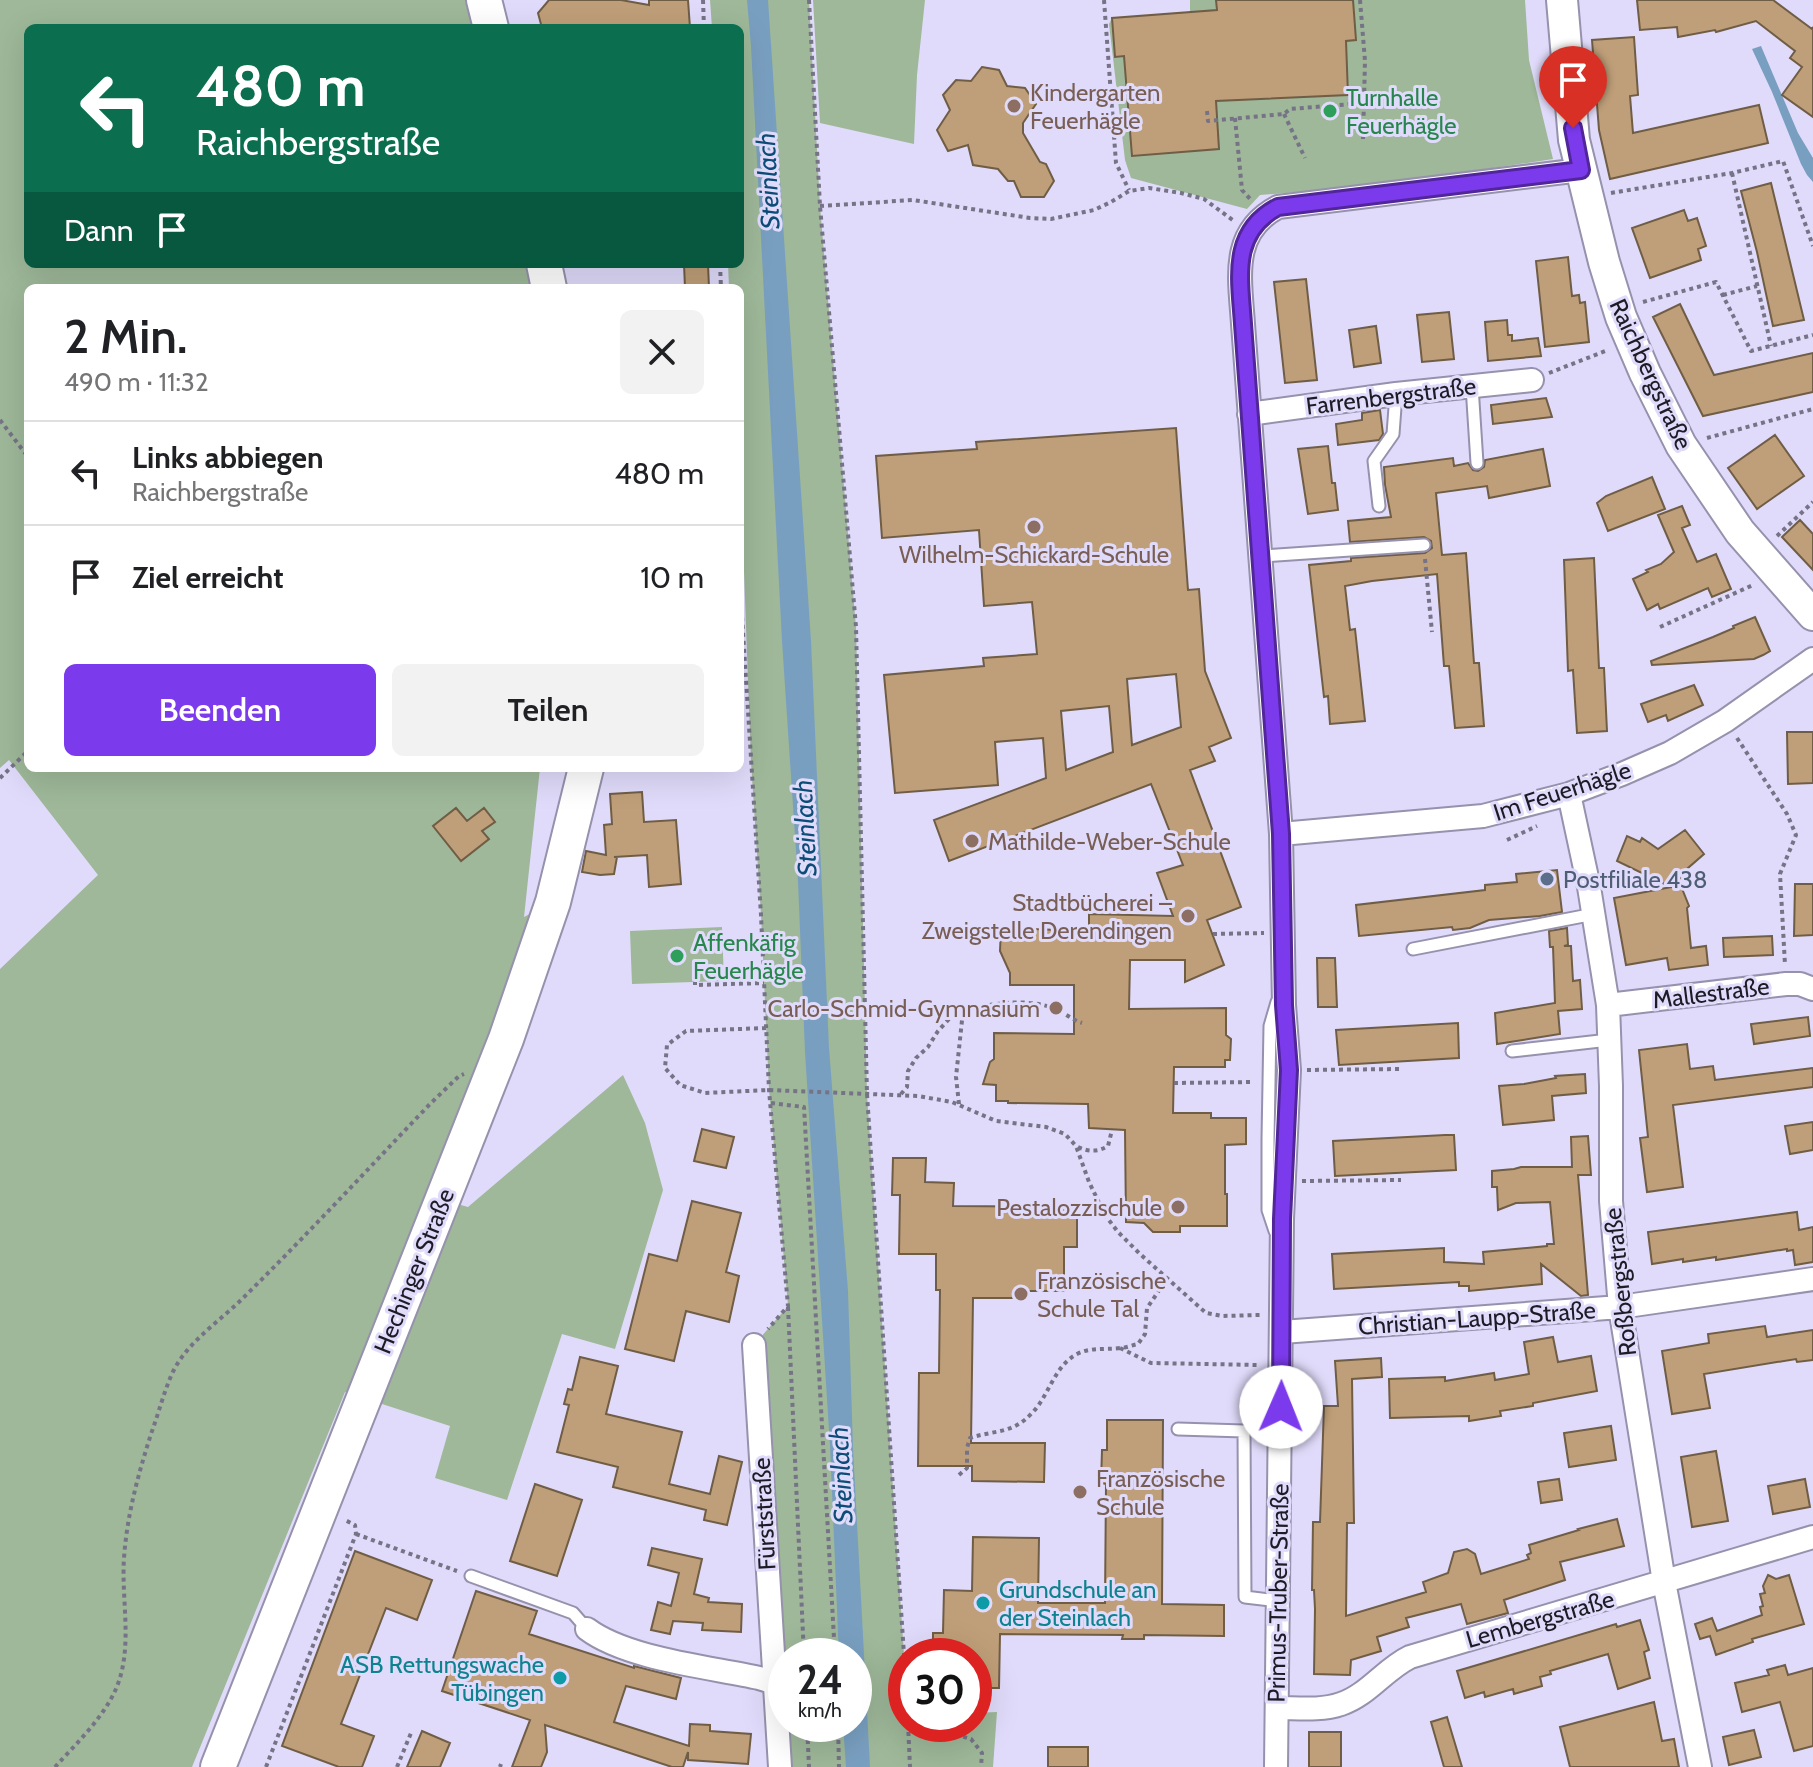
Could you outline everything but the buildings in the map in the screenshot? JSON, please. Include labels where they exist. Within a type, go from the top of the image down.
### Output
[{"type":"main road","points":[[484,0],[490,24]]},
{"type":"main road","name":"Hechinger Straße","points":[[218,1767],[494,1072],[553,902],[585,772]]},
{"type":"street","name":"Raichbergstraße","points":[[1562,0],[1572,122],[1604,262],[1631,341],[1681,445],[1740,532],[1813,615]]},
{"type":"street","points":[[1249,232],[1265,214],[1278,207],[1585,183]]},
{"type":"street","name":"Primus-Truber-Straße","points":[[1249,232],[1243,250],[1241,282],[1281,834],[1289,1070],[1282,1252],[1276,1767]]},
{"type":"street","name":"Farrenbergstraße","points":[[1249,414],[1532,380]]},
{"type":"street","name":"Im Feuerhägle","points":[[1281,834],[1483,816],[1569,794],[1670,753],[1725,721],[1813,659]]},
{"type":"street","name":"Roßbergstraße","points":[[1569,794],[1594,914],[1608,1005],[1611,1201],[1620,1307],[1664,1582],[1700,1767]]},
{"type":"street","name":"Mallestraße","points":[[1608,1005],[1786,984],[1800,984],[1813,989]]},
{"type":"street","name":"Christian-Laupp-Straße","points":[[1282,1323],[1620,1307],[1813,1279]]},
{"type":"street","name":"Fürststraße","points":[[754,1345],[772,1638]]},
{"type":"street","name":"Lembergstraße","points":[[1277,1708],[1328,1708],[1344,1704],[1410,1657],[1813,1537]]},
{"type":"street","points":[[587,1629],[620,1647],[651,1656],[768,1681]]},
{"type":"street","name":"Fürststraße","points":[[779,1742],[780,1767]]},
{"type":"lane","points":[[1472,386],[1477,463]]},
{"type":"lane","points":[[1379,506],[1374,461],[1393,434],[1396,394]]},
{"type":"lane","points":[[1261,556],[1424,545]]},
{"type":"lane","points":[[1413,949],[1594,914]]},
{"type":"lane","points":[[1282,1252],[1268,1210],[1268,1139],[1270,1026],[1284,983]]},
{"type":"lane","points":[[1512,1051],[1609,1040]]},
{"type":"lane","points":[[1178,1429],[1244,1431],[1245,1597],[1278,1601]]},
{"type":"lane","points":[[471,1576],[573,1613],[587,1629]]},
{"type":"path","points":[[703,0],[704,24]]},
{"type":"path","points":[[809,0],[820,206],[856,627],[867,1094],[903,1638]]},
{"type":"path","points":[[1104,0],[1116,163],[1129,191]]},
{"type":"path","points":[[1360,0],[1365,61],[1363,139]]},
{"type":"path","points":[[1207,111],[1208,121],[1284,114],[1290,109],[1364,103]]},
{"type":"path","points":[[1284,114],[1305,158]]},
{"type":"path","points":[[1235,118],[1242,190],[1265,214]]},
{"type":"path","points":[[1585,183],[1732,173],[1783,161],[1813,246]]},
{"type":"path","points":[[1732,173],[1771,346]]},
{"type":"path","points":[[820,206],[913,200],[1051,219],[1094,210],[1129,191],[1149,188],[1204,199],[1249,232]]},
{"type":"path","points":[[1618,308],[1716,282],[1751,351],[1813,335]]},
{"type":"path","points":[[1723,295],[1757,286]]},
{"type":"path","points":[[1532,380],[1631,341]]},
{"type":"path","points":[[1681,445],[1813,409]]},
{"type":"path","points":[[0,420],[24,452]]},
{"type":"path","points":[[1660,627],[1767,564],[1813,502]]},
{"type":"path","points":[[1424,545],[1432,632]]},
{"type":"path","points":[[744,651],[769,1090],[788,1306],[803,1638]]},
{"type":"path","points":[[1725,721],[1787,814],[1796,835],[1780,874],[1786,984]]},
{"type":"path","points":[[0,778],[24,755]]},
{"type":"path","points":[[1213,934],[1283,932]]},
{"type":"path","points":[[695,981],[695,985],[764,983]]},
{"type":"path","points":[[901,1094],[907,1087],[908,1071],[916,1058],[949,1019],[963,1011],[1021,1002],[1054,1008],[1082,1023]]},
{"type":"path","points":[[959,1104],[956,1077],[963,1011]]},
{"type":"path","points":[[766,1028],[686,1031],[667,1045],[665,1068],[680,1085],[705,1093],[796,1090],[927,1097],[959,1104],[996,1121],[1046,1127],[1065,1134],[1084,1150],[1101,1150],[1108,1146],[1112,1130]]},
{"type":"path","points":[[1289,1070],[1402,1069]]},
{"type":"path","points":[[55,1767],[97,1718],[116,1688],[121,1672],[125,1636],[123,1563],[131,1505],[138,1473],[172,1373],[202,1335],[239,1302],[459,1076],[470,1071],[494,1072]]},
{"type":"path","points":[[1174,1083],[1256,1082]]},
{"type":"path","points":[[771,1103],[804,1107],[834,1638]]},
{"type":"path","points":[[1076,1146],[1105,1215],[1118,1232],[1206,1313],[1282,1323]]},
{"type":"path","points":[[1284,1181],[1401,1180]]},
{"type":"path","points":[[959,1475],[967,1468],[970,1438],[1015,1427],[1032,1413],[1062,1366],[1074,1355],[1092,1349],[1138,1344],[1145,1334],[1147,1308],[1167,1279]]},
{"type":"path","points":[[754,1345],[788,1306]]},
{"type":"path","points":[[1120,1348],[1151,1363],[1282,1366]]},
{"type":"path","points":[[266,1767],[356,1534],[471,1576]]},
{"type":"path","points":[[397,1767],[411,1733]]},
{"type":"path","points":[[808,1742],[809,1767]]},
{"type":"path","points":[[838,1742],[839,1767]]},
{"type":"path","points":[[909,1742],[910,1767]]},
{"type":"path","points":[[973,1742],[982,1753],[981,1767]]},
{"type":"green space","points":[[0,0],[466,0],[471,24],[24,24],[24,268],[528,268],[532,284],[24,284],[24,772],[540,772],[524,917],[553,902],[443,1200],[468,1207],[623,1075],[645,1123],[663,1190],[615,1349],[562,1334],[507,1500],[435,1478],[450,1426],[345,1392],[192,1767],[0,1767],[0,969],[98,875],[9,760],[0,768]]},
{"type":"green space","points":[[710,0],[809,0],[820,206],[856,627],[867,1094],[903,1638],[888,1638],[888,1742],[992,1742],[992,1712],[997,1712],[993,1767],[780,1767],[778,1742],[872,1742],[872,1638],[772,1638],[754,1345],[788,1306],[769,1090],[751,762],[744,571],[744,284],[729,284],[728,268],[744,268],[744,24],[712,24]]},
{"type":"green space","points":[[813,0],[925,0],[914,144],[820,123]]},
{"type":"green space","name":"Turnhalle Feuerhägle","points":[[1190,0],[1525,0],[1529,60],[1553,159],[1368,187],[1260,195],[1247,209],[1131,178],[1125,160],[1109,24],[1112,18],[1190,12]]},
{"type":"green space","name":"Affenkäfig Feuerhägle","points":[[722,927],[724,981],[632,984],[630,931]]},
{"type":"water","name":"Steinlach","points":[[747,0],[768,0],[811,641],[829,1048],[848,1291],[863,1638],[838,1638]]},
{"type":"water","points":[[1761,46],[1798,133],[1813,158],[1813,182],[1801,164],[1752,49]]},
{"type":"water","points":[[844,1742],[869,1742],[870,1767],[846,1767]]},
{"type":"place","name":"Kindergarten Feuerhägle","points":[[1014,106]]},
{"type":"place","name":"Turnhalle Feuerhägle","points":[[1330,111]]},
{"type":"place","name":"Wilhelm-Schickard-Schule","points":[[1034,527]]},
{"type":"place","name":"Mathilde-Weber-Schule","points":[[972,841]]},
{"type":"place","name":"Postfiliale 438","points":[[1547,879]]},
{"type":"place","name":"Stadtbücherei – Zweigstelle Derendingen","points":[[1188,916]]},
{"type":"place","name":"Affenkäfig Feuerhägle","points":[[677,956]]},
{"type":"place","name":"Carlo-Schmid-Gymnasium","points":[[1056,1008]]},
{"type":"place","name":"Pestalozzischule","points":[[1178,1207]]},
{"type":"place","name":"Französische Schule Tal","points":[[1021,1294]]},
{"type":"place","name":"Französische Schule","points":[[1080,1492]]},
{"type":"place","name":"Grundschule an der Steinlach","points":[[983,1603]]},
{"type":"place","name":"ASB Rettungswache Tübingen","points":[[560,1678]]},
{"type":"route","points":[[1281,1407],[1282,1219],[1289,1070],[1284,1005],[1281,834],[1243,324],[1241,263],[1245,240],[1255,222],[1278,207],[1581,170],[1573,128]]}]
